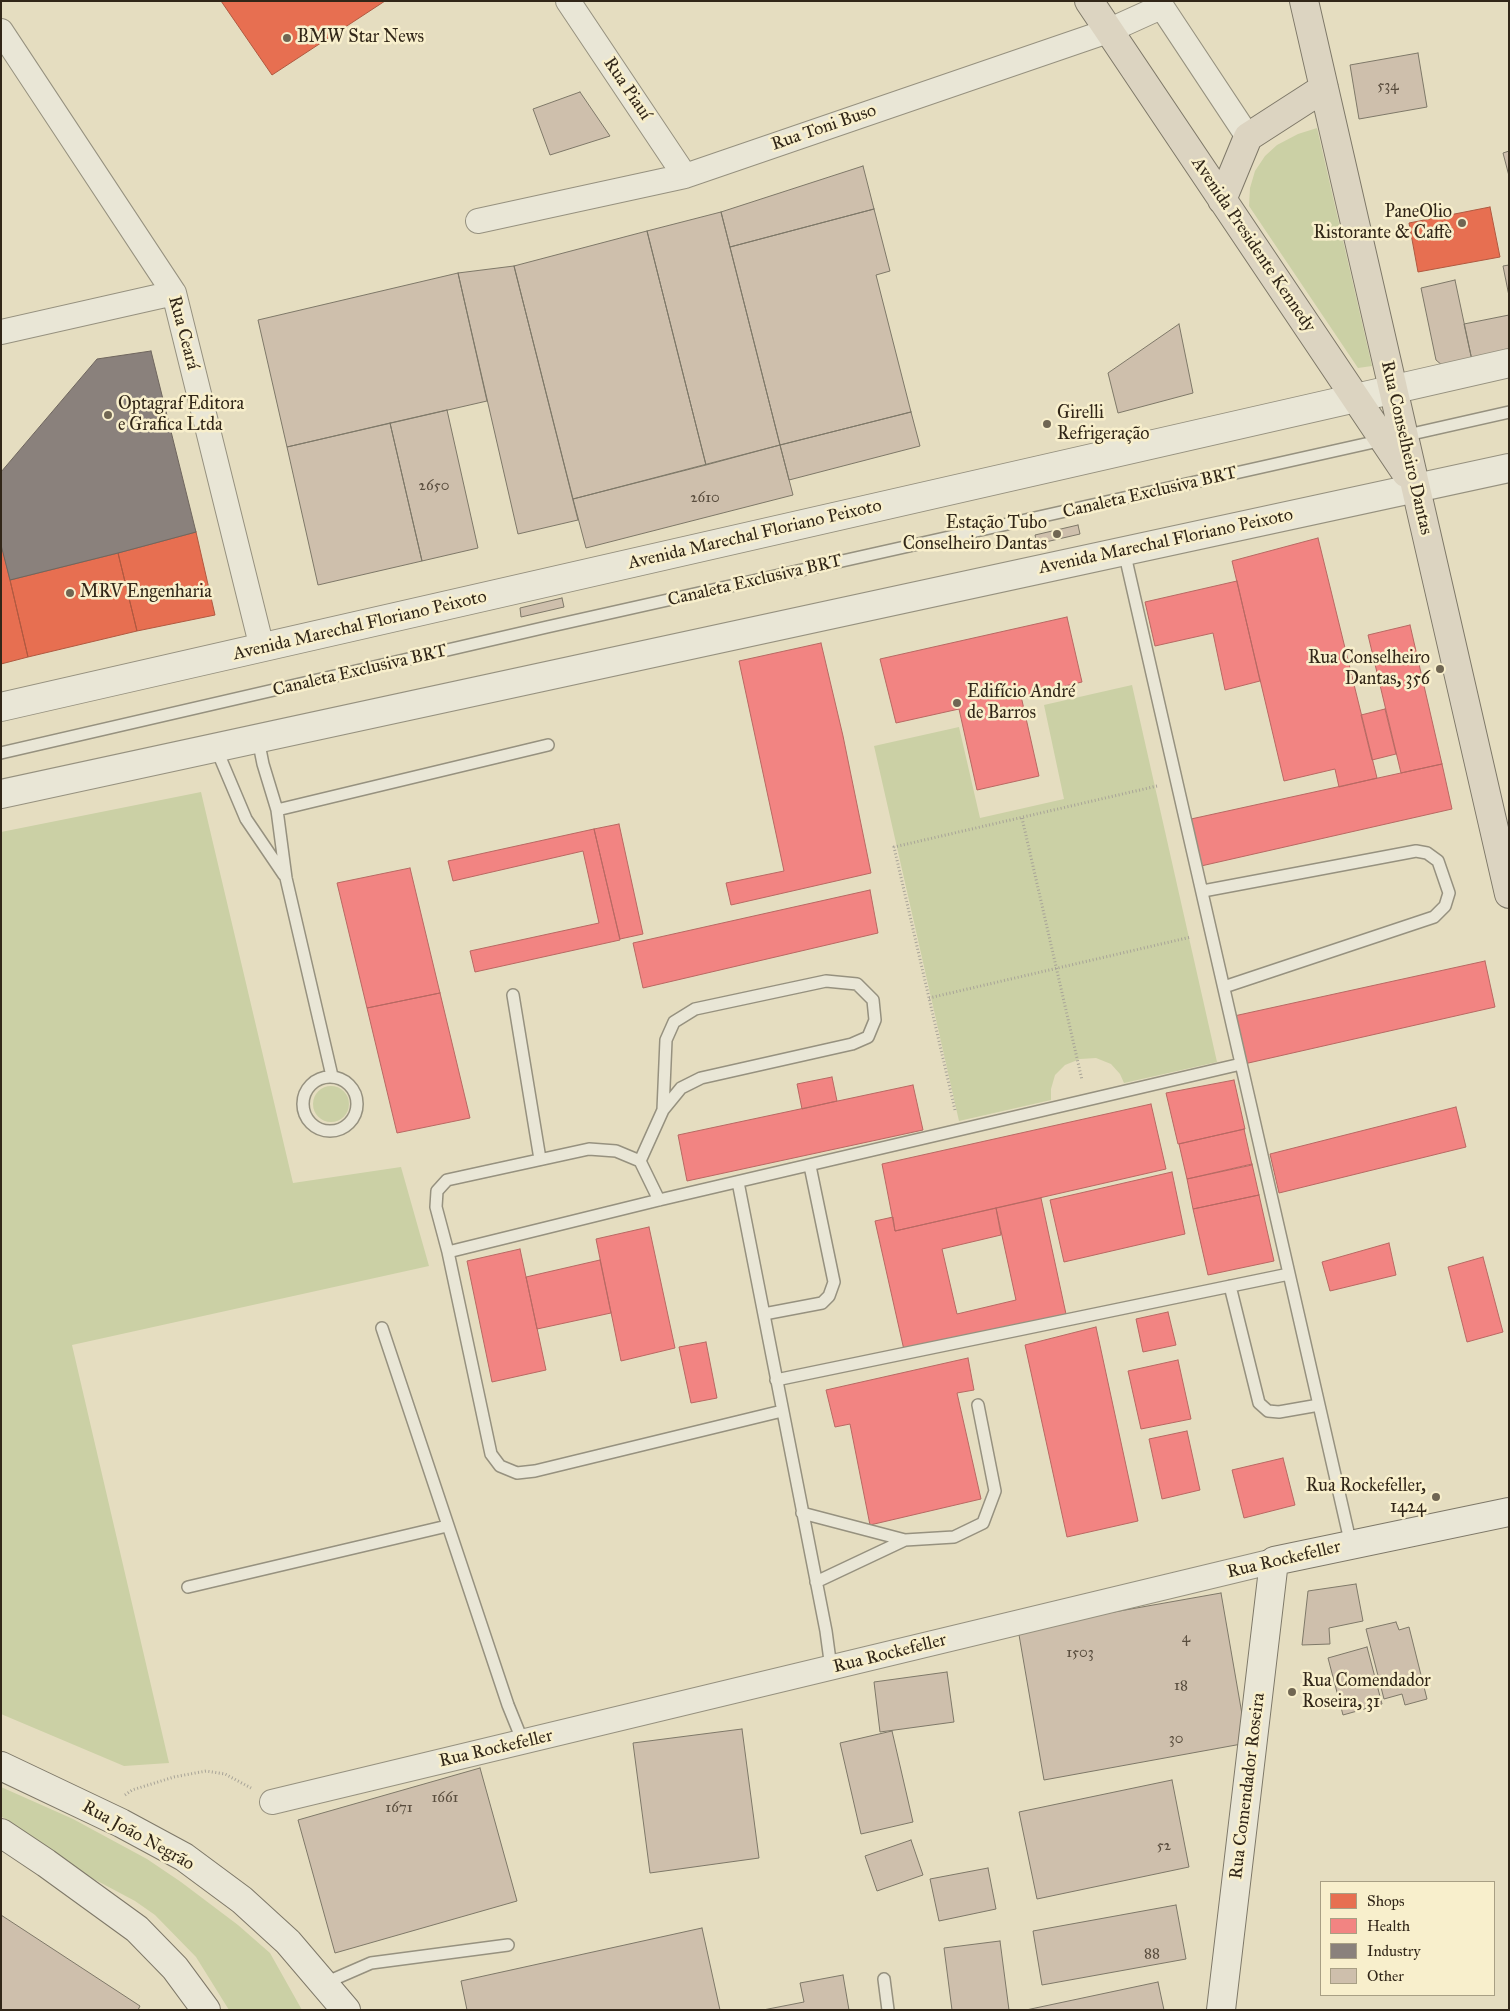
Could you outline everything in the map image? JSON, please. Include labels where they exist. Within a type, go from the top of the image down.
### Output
[{"type":"main road","name":"Avenida Presidente Kennedy","points":[[1089,1],[1356,398],[1394,438]]},
{"type":"main road","name":"Rua Conselheiro Dantas","points":[[1304,1],[1393,390],[1394,438],[1416,489],[1509,894]]},
{"type":"main road","points":[[1222,200],[1248,137],[1324,88]]},
{"type":"street","name":"Rua Piauí","points":[[568,1],[685,176]]},
{"type":"street","name":"Rua Toni Buso","points":[[478,220],[685,176],[1108,31],[1160,4]]},
{"type":"street","points":[[1160,4],[1248,137]]},
{"type":"street","name":"Rua Ceará","points":[[1,30],[174,293],[262,648]]},
{"type":"street","points":[[1,332],[174,293]]},
{"type":"street","name":"Avenida Marechal Floriano Peixoto","points":[[1,707],[1509,363]]},
{"type":"street","name":"Avenida Marechal Floriano Peixoto","points":[[1,794],[1509,468]]},
{"type":"street","name":"Rua Rockefeller","points":[[272,1802],[1274,1562],[1509,1512]]},
{"type":"street","name":"Rua Comendador Roseira","points":[[1221,2010],[1274,1562]]},
{"type":"street","name":"Rua João Negrão","points":[[1,1766],[98,1812],[184,1857],[242,1900],[288,1942],[325,1983],[346,2010]]},
{"type":"street","points":[[1,1833],[137,1929],[175,1968],[206,2010]]},
{"type":"lane","name":"Canaleta Exclusiva BRT","points":[[1,753],[513,635],[1509,412]]},
{"type":"lane","points":[[1124,551],[1351,1545]]},
{"type":"lane","points":[[258,739],[263,764],[277,810],[286,878],[332,1076]]},
{"type":"lane","points":[[277,810],[548,745]]},
{"type":"lane","points":[[216,748],[246,819],[286,878]]},
{"type":"lane","points":[[1203,891],[1416,851],[1427,853],[1438,862],[1449,893],[1445,906],[1434,917],[1224,987]]},
{"type":"lane","points":[[640,1161],[663,1110],[681,1088],[702,1078],[852,1044],[868,1037],[875,1020],[873,1000],[857,984],[826,982],[695,1008],[674,1022],[666,1040],[663,1110]]},
{"type":"lane","points":[[513,995],[540,1159]]},
{"type":"lane","points":[[448,1252],[659,1200],[1241,1064]]},
{"type":"lane","points":[[332,1076],[347,1082],[357,1095],[357,1113],[346,1126],[330,1132],[314,1126],[304,1113],[304,1096],[314,1081],[332,1076]]},
{"type":"lane","points":[[659,1200],[640,1161],[616,1151],[589,1149],[447,1180],[437,1191],[436,1208],[448,1252],[491,1454],[500,1466],[517,1472],[535,1471],[782,1411]]},
{"type":"lane","points":[[764,1314],[822,1303],[829,1296],[834,1282],[810,1166]]},
{"type":"lane","points":[[738,1182],[831,1668]]},
{"type":"lane","points":[[776,1380],[1289,1274]]},
{"type":"lane","points":[[1230,1286],[1259,1403],[1268,1411],[1279,1412],[1319,1405]]},
{"type":"lane","points":[[382,1328],[447,1526],[508,1705],[523,1742]]},
{"type":"lane","points":[[802,1513],[906,1540],[954,1537],[983,1523],[995,1490],[978,1405]]},
{"type":"lane","points":[[188,1586],[447,1526]]},
{"type":"lane","points":[[816,1582],[906,1540]]},
{"type":"lane","points":[[325,1983],[371,1963],[508,1945]]},
{"type":"lane","points":[[884,1978],[888,2010]]},
{"type":"path","points":[[960,1130],[894,847],[1177,782]]},
{"type":"path","points":[[1022,818],[1086,1100]]},
{"type":"path","points":[[929,998],[1211,932]]},
{"type":"path","points":[[98,1812],[132,1790],[174,1777],[206,1771],[225,1774],[249,1786],[272,1802]]},
{"type":"green space","points":[[1317,128],[1372,366],[1358,368],[1249,206],[1250,188],[1255,171],[1265,156],[1277,145],[1298,134]]},
{"type":"green space","points":[[1132,685],[1217,1062],[1124,1083],[1120,1074],[1111,1064],[1096,1058],[1080,1059],[1065,1065],[1055,1075],[1051,1089],[1051,1100],[959,1121],[874,746],[959,727],[980,818],[1064,799],[1044,705]]},
{"type":"green space","points":[[201,792],[293,1183],[401,1167],[429,1266],[72,1345],[169,1763],[124,1766],[1,1714],[1,832]]},
{"type":"green space","points":[[331,1086],[343,1092],[349,1104],[343,1116],[331,1122],[319,1116],[313,1104],[319,1092]]},
{"type":"green space","points":[[1,1787],[73,1819],[147,1859],[181,1882],[238,1925],[270,1953],[302,2010],[229,2010],[196,1957],[155,1915],[135,1901],[88,1876],[1,1816]]},
{"type":"building: Shops","name":"BMW Star News","points":[[221,1],[385,1],[272,75]]},
{"type":"building: Shops","points":[[1490,207],[1500,257],[1418,272],[1409,223]]},
{"type":"building: Shops","points":[[196,532],[215,615],[137,631],[118,553]]},
{"type":"building: Shops","points":[[1,546],[28,657],[1,664]]},
{"type":"building: Shops","name":"MRV Engenharia","points":[[118,553],[137,631],[28,657],[10,580]]},
{"type":"building: Health","points":[[1318,538],[1377,778],[1339,787],[1335,769],[1284,781],[1232,561]]},
{"type":"building: Health","points":[[1237,581],[1260,681],[1225,690],[1213,633],[1155,646],[1145,602]]},
{"type":"building: Health","name":"Edifício André de Barros","points":[[1067,617],[1082,682],[1021,696],[1039,776],[977,790],[959,709],[896,723],[880,659]]},
{"type":"building: Health","points":[[1410,625],[1442,764],[1401,773],[1368,635]]},
{"type":"building: Health","points":[[821,643],[843,736],[871,873],[731,905],[726,883],[784,871],[739,661]]},
{"type":"building: Health","points":[[1385,709],[1396,754],[1372,760],[1361,715]]},
{"type":"building: Health","points":[[1442,764],[1452,809],[1201,866],[1191,819]]},
{"type":"building: Health","points":[[619,824],[643,934],[620,939],[594,829]]},
{"type":"building: Health","points":[[594,829],[620,940],[475,972],[470,951],[599,923],[583,851],[453,881],[448,861]]},
{"type":"building: Health","points":[[410,868],[440,993],[367,1008],[337,883]]},
{"type":"building: Health","points":[[870,890],[878,933],[643,988],[633,943]]},
{"type":"building: Health","points":[[1485,961],[1495,1007],[1244,1064],[1234,1016]]},
{"type":"building: Health","points":[[440,993],[470,1118],[397,1133],[367,1008]]},
{"type":"building: Health","points":[[832,1077],[837,1101],[802,1109],[797,1084]]},
{"type":"building: Health","points":[[1234,1080],[1245,1129],[1178,1144],[1166,1093]]},
{"type":"building: Health","points":[[913,1085],[923,1130],[687,1181],[678,1135]]},
{"type":"building: Health","points":[[1151,1104],[1166,1169],[895,1231],[882,1164]]},
{"type":"building: Health","points":[[1456,1107],[1466,1147],[1279,1193],[1270,1154]]},
{"type":"building: Health","points":[[1244,1129],[1252,1165],[1187,1179],[1179,1144]]},
{"type":"building: Health","points":[[1252,1164],[1259,1195],[1193,1209],[1187,1179]]},
{"type":"building: Health","points":[[1172,1172],[1185,1234],[1064,1262],[1050,1200]]},
{"type":"building: Health","points":[[1259,1195],[1274,1261],[1208,1275],[1193,1209]]},
{"type":"building: Health","points":[[1041,1198],[1066,1314],[904,1350],[875,1221],[893,1217],[895,1231],[996,1208]],"holes":[[[996,1208],[1016,1300],[957,1314],[942,1249],[1001,1235]]]},
{"type":"building: Health","points":[[649,1227],[675,1348],[621,1361],[596,1239]]},
{"type":"building: Health","points":[[1389,1243],[1396,1275],[1330,1291],[1322,1262]]},
{"type":"building: Health","points":[[520,1249],[546,1370],[492,1382],[467,1261]]},
{"type":"building: Health","points":[[1483,1257],[1503,1332],[1467,1342],[1448,1267]]},
{"type":"building: Health","points":[[600,1260],[611,1313],[537,1329],[526,1277]]},
{"type":"building: Health","points":[[1168,1312],[1176,1345],[1143,1352],[1136,1319]]},
{"type":"building: Health","points":[[1096,1327],[1138,1521],[1067,1537],[1025,1345]]},
{"type":"building: Health","points":[[706,1342],[717,1398],[691,1403],[679,1347]]},
{"type":"building: Health","points":[[968,1358],[974,1390],[957,1393],[981,1499],[870,1525],[850,1424],[835,1427],[826,1390]]},
{"type":"building: Health","points":[[1178,1360],[1191,1419],[1141,1429],[1128,1371]]},
{"type":"building: Health","points":[[1187,1431],[1200,1490],[1162,1499],[1149,1439]]},
{"type":"building: Health","points":[[1283,1458],[1295,1505],[1244,1518],[1232,1470]]},
{"type":"building: Industry","name":"Optagraf Editora e Grafica Ltda","points":[[151,351],[196,532],[10,580],[1,545],[1,472],[97,359]]},
{"type":"building: Other","points":[[1418,53],[1427,107],[1359,119],[1350,65]]},
{"type":"building: Other","points":[[580,92],[610,136],[550,155],[533,109]]},
{"type":"building: Other","points":[[1509,151],[1509,176],[1503,153]]},
{"type":"building: Other","points":[[863,166],[874,209],[730,247],[721,212]]},
{"type":"building: Other","points":[[874,209],[890,271],[876,275],[911,412],[780,445],[730,247]]},
{"type":"building: Other","points":[[721,212],[780,445],[706,465],[647,231]]},
{"type":"building: Other","points":[[647,231],[706,465],[573,499],[514,266]]},
{"type":"building: Other","points":[[1509,265],[1509,296],[1503,266]]},
{"type":"building: Other","points":[[514,266],[578,520],[518,534],[458,273]]},
{"type":"building: Other","points":[[458,273],[487,401],[287,447],[258,320]]},
{"type":"building: Other","points":[[1455,280],[1473,365],[1443,366],[1436,360],[1421,288]]},
{"type":"building: Other","points":[[1509,315],[1509,358],[1473,365],[1464,324]]},
{"type":"building: Other","points":[[1179,324],[1193,393],[1118,413],[1108,373]]},
{"type":"building: Other","points":[[447,410],[478,548],[422,561],[390,423]]},
{"type":"building: Other","points":[[911,412],[920,446],[789,480],[780,445]]},
{"type":"building: Other","points":[[390,423],[422,561],[318,585],[287,447]]},
{"type":"building: Other","points":[[780,445],[793,495],[586,548],[573,499]]},
{"type":"building: Other","name":"Estação Tubo Conselheiro Dantas","points":[[1078,525],[1080,534],[1037,544],[1035,535]]},
{"type":"building: Other","points":[[562,598],[564,607],[521,617],[520,608]]},
{"type":"building: Other","points":[[1356,1584],[1363,1621],[1329,1628],[1330,1644],[1302,1645],[1308,1591]]},
{"type":"building: Other","points":[[1221,1593],[1247,1743],[1044,1780],[1018,1629]]},
{"type":"building: Other","points":[[1396,1622],[1399,1630],[1409,1627],[1427,1699],[1405,1705],[1402,1694],[1384,1699],[1366,1629]]},
{"type":"building: Other","points":[[1367,1647],[1382,1704],[1343,1715],[1328,1658]]},
{"type":"building: Other","points":[[947,1672],[954,1722],[880,1732],[874,1682]]},
{"type":"building: Other","points":[[742,1729],[759,1858],[650,1873],[633,1743]]},
{"type":"building: Other","points":[[892,1731],[913,1822],[861,1834],[840,1743]]},
{"type":"building: Other","points":[[480,1768],[517,1901],[335,1953],[298,1820]]},
{"type":"building: Other","points":[[1172,1780],[1189,1867],[1037,1899],[1019,1812]]},
{"type":"building: Other","points":[[911,1840],[923,1875],[877,1891],[865,1856]]},
{"type":"building: Other","points":[[988,1868],[996,1909],[939,1921],[930,1879]]},
{"type":"building: Other","points":[[1176,1905],[1186,1959],[1042,1985],[1033,1931]]},
{"type":"building: Other","points":[[1,1915],[140,2006],[138,2010],[1,2010]]},
{"type":"building: Other","points":[[702,1928],[720,2010],[467,2010],[461,1981]]},
{"type":"building: Other","points":[[1000,1941],[1009,2010],[952,2010],[944,1948]]},
{"type":"building: Other","points":[[843,1975],[849,2010],[763,2010],[804,2002],[800,1983]]},
{"type":"building: Other","points":[[1158,1982],[1164,2010],[1026,2010]]},
{"type":"place","name":"BMW Star News","points":[[287,38]]},
{"type":"place","name":"PaneOlio Ristorante & Caffè","points":[[1462,223]]},
{"type":"place","name":"Optagraf Editora e Grafica Ltda","points":[[108,415]]},
{"type":"place","name":"Girelli Refrigeração","points":[[1047,424]]},
{"type":"place","name":"Estação Tubo Conselheiro Dantas","points":[[1057,534]]},
{"type":"place","name":"MRV Engenharia","points":[[70,593]]},
{"type":"place","name":"Rua Conselheiro Dantas, 356","points":[[1440,669]]},
{"type":"place","name":"Edifício André de Barros","points":[[957,703]]},
{"type":"place","name":"Rua Rockefeller, 1424","points":[[1436,1497]]},
{"type":"place","name":"Rua Comendador Roseira, 31","points":[[1292,1692]]}]
